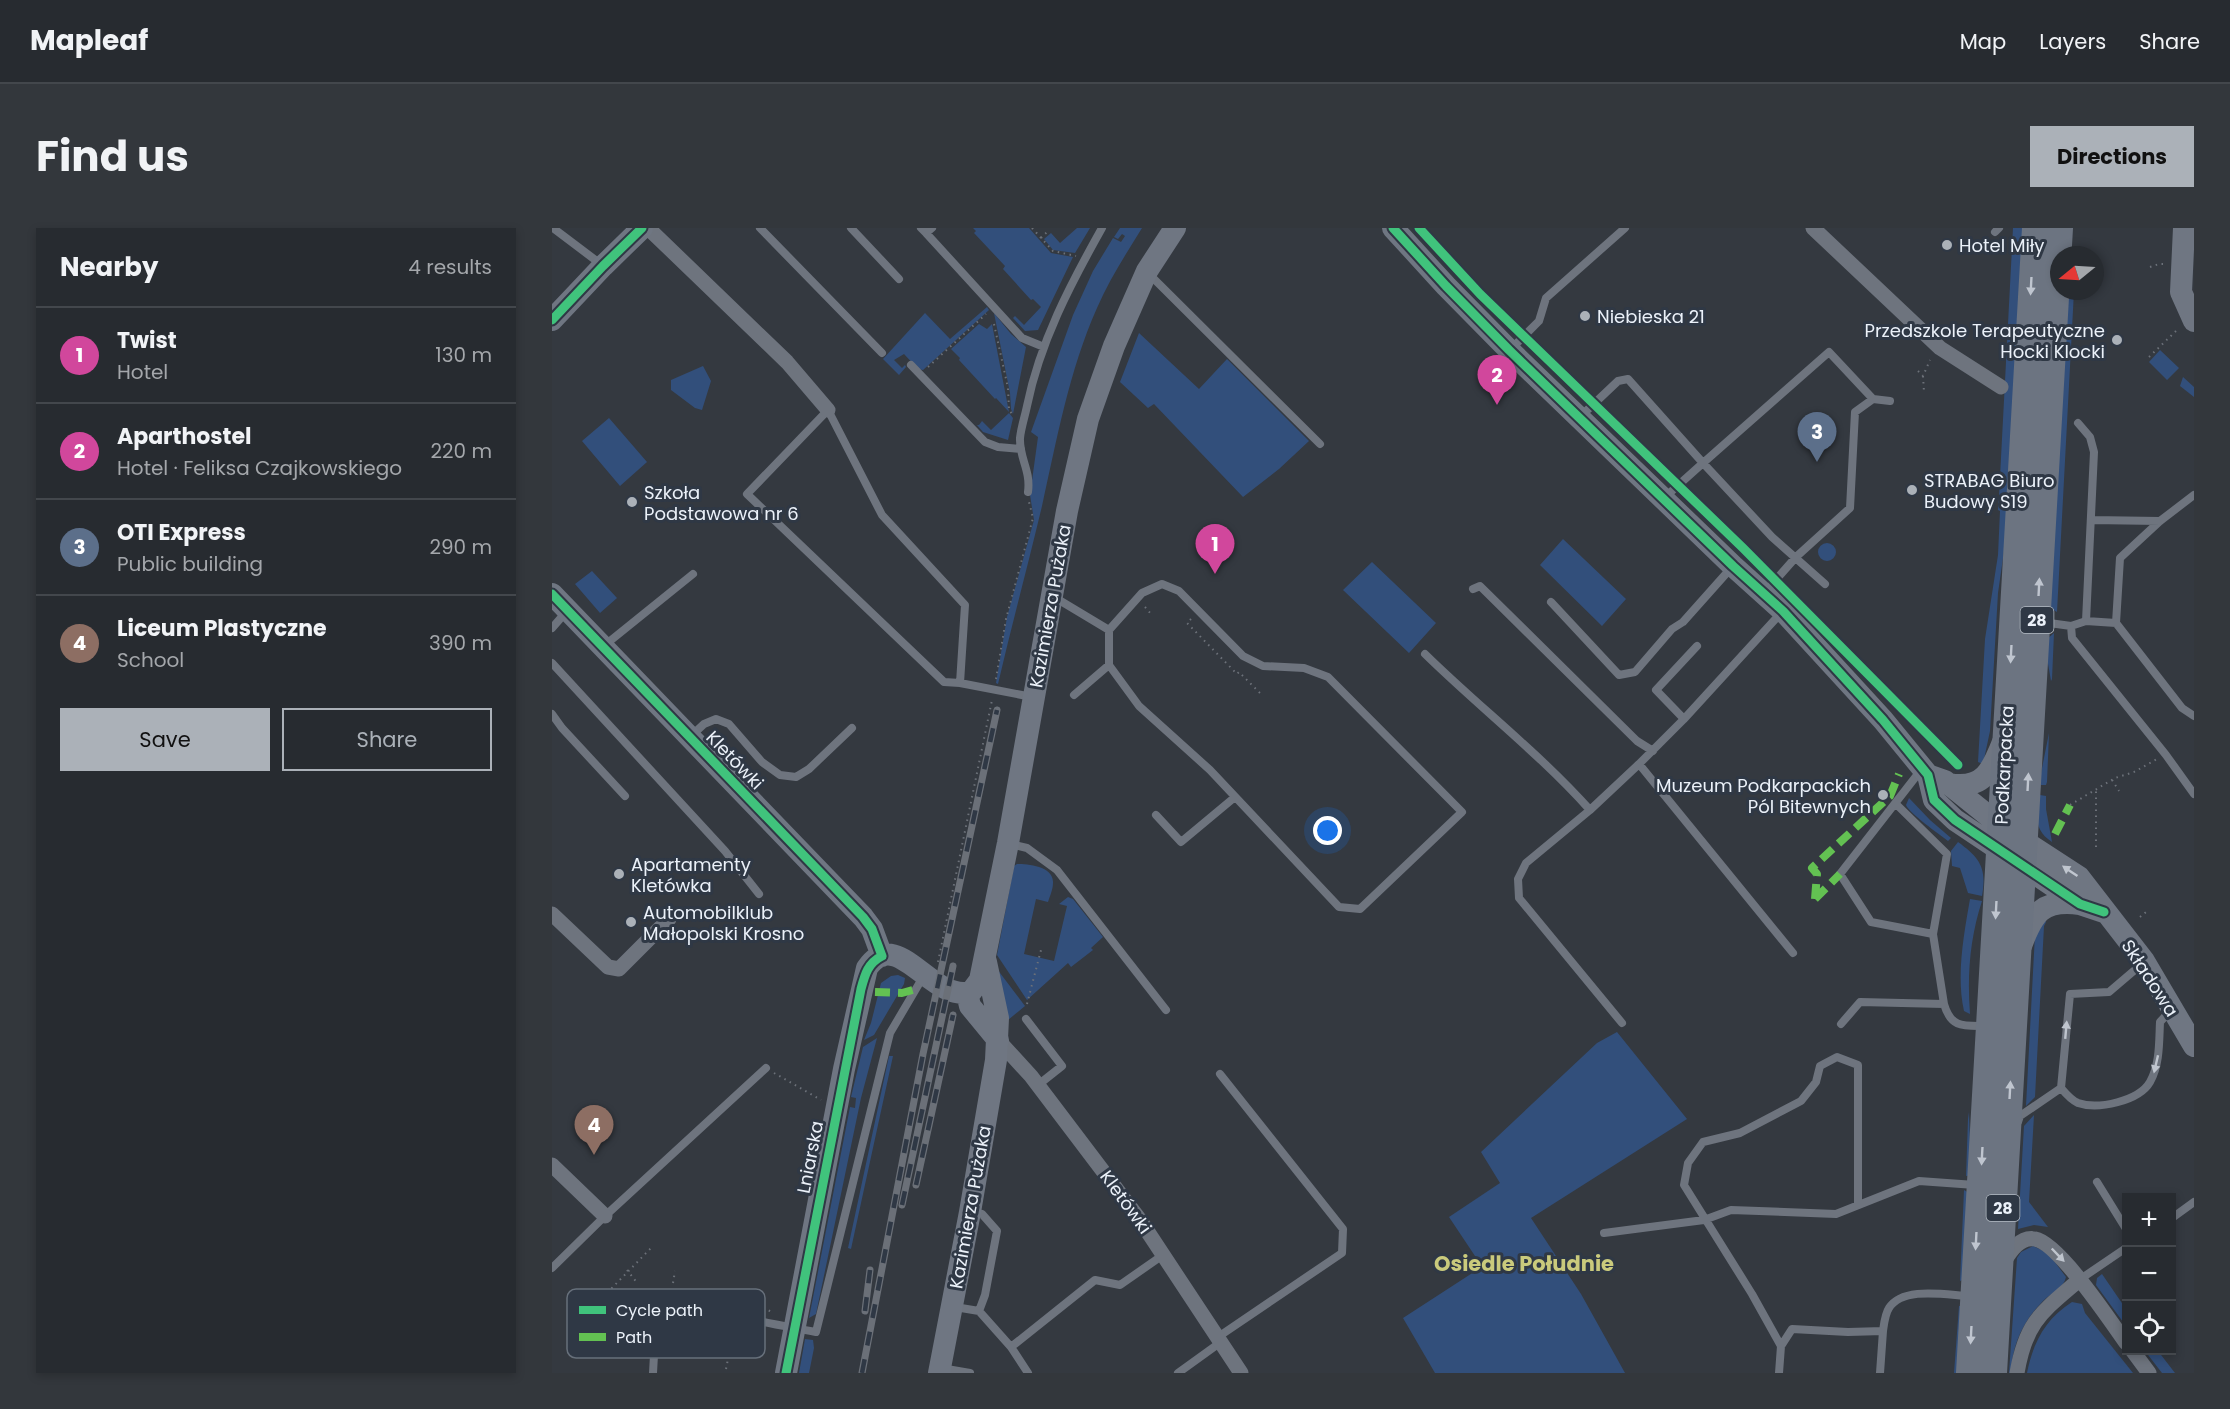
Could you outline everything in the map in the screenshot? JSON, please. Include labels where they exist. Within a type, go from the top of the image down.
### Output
[{"type":"main road","name":"Podkarpacka","points":[[1994,1373],[1986,1297],[1980,1185],[2035,228]]},
{"type":"main road","name":"Podkarpacka","points":[[1969,1373],[1986,1297],[2000,1267],[2060,228]]},
{"type":"street","points":[[552,320],[642,228]]},
{"type":"street","points":[[648,228],[787,362],[828,410]]},
{"type":"street","name":"Kazimierza Pużaka","points":[[967,993],[978,985],[985,961],[1067,511],[1088,419],[1114,346],[1147,272],[1175,228]]},
{"type":"street","points":[[1393,228],[1509,350],[1783,612],[1883,720],[1925,772],[1934,800],[1960,825],[1999,851],[2024,853]]},
{"type":"street","points":[[1813,228],[1940,348],[2001,387]]},
{"type":"street","points":[[2184,228],[2181,292],[2188,323]]},
{"type":"street","name":"Kletówki","points":[[560,602],[601,648],[690,736],[863,917],[872,928],[882,956]]},
{"type":"street","points":[[1949,784],[1971,784],[1984,777],[1994,764],[2006,735]]},
{"type":"street","points":[[1925,772],[1949,784],[2001,826],[2024,853],[2080,904]]},
{"type":"street","name":"Składowa","points":[[2024,853],[2079,877],[2144,961],[2194,1046]]},
{"type":"street","points":[[2018,954],[2029,925],[2041,910],[2057,903],[2080,904],[2104,912]]},
{"type":"street","points":[[552,915],[608,968],[619,969],[669,920]]},
{"type":"street","points":[[882,956],[899,956],[948,990],[967,993],[970,1006],[998,1040]]},
{"type":"street","name":"Lniarska","points":[[786,1373],[860,995],[867,968],[871,962],[882,956]]},
{"type":"street","name":"Kazimierza Pużaka","points":[[939,1370],[996,1066],[998,1018],[985,961]]},
{"type":"street","name":"Kletówki","points":[[998,1040],[1038,1085],[1140,1220],[1241,1373]]},
{"type":"street","points":[[553,1168],[605,1216]]},
{"type":"street","points":[[2000,1267],[2013,1248],[2023,1241],[2035,1238],[2051,1248],[2079,1280],[2122,1336]]},
{"type":"street","points":[[2017,1373],[2029,1330],[2034,1322],[2079,1280]]},
{"type":"street","points":[[2136,1355],[2149,1373]]},
{"type":"lane","points":[[553,228],[603,266]]},
{"type":"lane","points":[[760,228],[882,353]]},
{"type":"lane","points":[[851,228],[899,279]]},
{"type":"lane","points":[[1028,492],[1030,479],[1020,438],[1033,377],[1073,281],[1102,228]]},
{"type":"lane","points":[[1509,350],[1539,321],[1546,298],[1625,228]]},
{"type":"lane","points":[[926,230],[1022,338],[1044,347]]},
{"type":"lane","points":[[1147,272],[1320,444]]},
{"type":"lane","points":[[1663,499],[1829,352],[1873,399],[1890,401]]},
{"type":"lane","points":[[911,365],[986,442],[998,447],[1021,448]]},
{"type":"lane","points":[[1579,417],[1618,381],[1628,379],[1772,537],[1825,584]]},
{"type":"lane","points":[[1764,594],[1796,557],[1850,508],[1855,412],[1873,399]]},
{"type":"lane","points":[[960,683],[965,605],[882,515],[828,410],[747,494],[944,682],[1034,697]]},
{"type":"lane","points":[[2078,423],[2090,437],[2094,452],[2086,621]]},
{"type":"lane","points":[[2194,495],[2160,521],[2120,558],[2116,623],[2182,708],[2194,716]]},
{"type":"lane","points":[[2091,520],[2160,521]]},
{"type":"lane","points":[[1551,602],[1619,675],[1635,672],[1672,629],[1683,622],[1733,566]]},
{"type":"lane","points":[[601,648],[693,574]]},
{"type":"lane","points":[[1162,584],[1179,591],[1244,656],[1263,666],[1304,668],[1328,677],[1462,812],[1359,909],[1339,907],[1210,770],[1139,706],[1109,665],[1109,630],[1142,593],[1162,584]]},
{"type":"lane","points":[[1473,589],[1480,586],[1637,741],[1653,751]]},
{"type":"lane","points":[[1053,596],[1109,630]]},
{"type":"lane","points":[[552,628],[560,602]]},
{"type":"lane","points":[[1623,1023],[1519,898],[1518,879],[1526,863],[1590,810],[1653,751],[1771,622],[1783,612]]},
{"type":"lane","points":[[2037,622],[2070,626],[2086,621],[2116,623]]},
{"type":"lane","points":[[2070,626],[2072,638],[2166,755],[2194,794]]},
{"type":"lane","points":[[1684,719],[1656,690],[1696,646]]},
{"type":"lane","points":[[1425,654],[1560,777],[1590,810]]},
{"type":"lane","points":[[552,663],[725,851],[759,894]]},
{"type":"lane","points":[[1074,695],[1109,665]]},
{"type":"lane","points":[[552,714],[561,728],[625,796]]},
{"type":"lane","points":[[690,736],[704,724],[716,719],[722,721],[729,724],[762,762],[780,776],[796,777],[809,769],[852,728]]},
{"type":"lane","points":[[1639,765],[1793,953]]},
{"type":"lane","points":[[1925,772],[1840,873],[1871,922],[1933,934]]},
{"type":"lane","points":[[1156,815],[1181,842],[1235,797]]},
{"type":"lane","points":[[1896,804],[1947,854],[1933,934],[1948,1017],[1961,1026],[1989,1026]]},
{"type":"lane","points":[[1008,843],[1028,848],[1057,870],[1166,1010]]},
{"type":"lane","points":[[2144,961],[2109,992],[2070,994],[2061,1088],[2069,1097],[2080,1103],[2102,1104],[2132,1098],[2146,1088],[2151,1080],[2158,1052],[2160,1022],[2171,1010]]},
{"type":"lane","points":[[765,1321],[816,1332],[890,1033],[928,978]]},
{"type":"lane","points":[[1841,1024],[1860,1002],[1944,1004]]},
{"type":"lane","points":[[1026,1019],[1062,1066],[1038,1085]]},
{"type":"lane","points":[[1781,1346],[1752,1294],[1684,1185],[1688,1163],[1703,1142],[1740,1133],[1802,1101],[1816,1082],[1820,1066],[1837,1057],[1858,1065],[1857,1205]]},
{"type":"lane","points":[[552,1268],[605,1216],[766,1068]]},
{"type":"lane","points":[[1178,1373],[1219,1339],[1342,1253],[1343,1229],[1220,1074]]},
{"type":"lane","points":[[2007,1149],[2020,1116],[2061,1088]]},
{"type":"lane","points":[[1604,1233],[1704,1220],[1731,1210],[1836,1214],[1919,1182],[1980,1185]]},
{"type":"lane","points":[[2097,1182],[2122,1221]]},
{"type":"lane","points":[[2176,1215],[2194,1202]]},
{"type":"lane","points":[[970,1212],[982,1214],[997,1231],[985,1295],[979,1311]]},
{"type":"lane","points":[[2079,1280],[2122,1251]]},
{"type":"lane","points":[[1011,1347],[1095,1280],[1120,1285],[1163,1255]]},
{"type":"lane","points":[[1880,1373],[1882,1331],[1888,1309],[1899,1298],[1913,1294],[1986,1297]]},
{"type":"lane","points":[[952,1307],[979,1311],[1011,1347],[1028,1373]]},
{"type":"lane","points":[[1779,1373],[1781,1346],[1792,1329],[1882,1331]]},
{"type":"lane","points":[[653,1373],[654,1358]]},
{"type":"lane","points":[[939,1370],[970,1373]]},
{"type":"path","points":[[1032,228],[1053,251],[1077,256]]},
{"type":"path","points":[[1041,238],[1049,230]]},
{"type":"path","points":[[2150,267],[2159,264],[2171,265]]},
{"type":"path","points":[[926,373],[928,367],[991,310]]},
{"type":"path","points":[[994,322],[1008,388],[1009,410],[1015,417]]},
{"type":"path","points":[[2149,357],[2188,323]]},
{"type":"path","points":[[1924,392],[1923,376],[1930,360],[1940,348]]},
{"type":"path","points":[[1918,371],[1923,376]]},
{"type":"path","points":[[928,978],[948,916],[994,690],[1006,619],[1033,518],[1028,492]]},
{"type":"path","points":[[1143,605],[1151,614]]},
{"type":"path","points":[[1191,619],[1187,623],[1237,674],[1239,672],[1261,694]]},
{"type":"path","points":[[2070,805],[2112,780],[2134,772],[2166,755]]},
{"type":"path","points":[[2112,780],[2119,791]]},
{"type":"path","points":[[2096,789],[2096,846]]},
{"type":"path","points":[[2140,917],[2146,912]]},
{"type":"path","points":[[1027,1004],[1041,950]]},
{"type":"path","points":[[766,1068],[826,1102]]},
{"type":"path","points":[[611,1289],[652,1247]]},
{"type":"path","points":[[627,1271],[632,1276]]},
{"type":"path","points":[[673,1283],[675,1271]]},
{"type":"path","points":[[726,1369],[728,1358]]},
{"type":"shaded area","points":[[973,228],[1029,228],[1051,253],[1073,257],[1038,330],[1025,331],[1013,318],[1015,316],[1024,325],[1041,307],[1033,299],[1031,300],[1003,269],[1005,266],[974,233],[976,231]]},
{"type":"shaded area","points":[[1077,228],[1090,228],[1075,253],[1053,250],[1044,239],[1051,233],[1060,243]]},
{"type":"shaded area","points":[[1120,228],[1142,228],[1102,298],[1079,356],[998,684],[996,683],[1007,617],[1034,520],[1030,495],[1038,437],[1031,432],[1073,315],[1093,271],[1113,238],[1121,242],[1125,236],[1122,234],[1118,239],[1114,237]]},
{"type":"shaded area","points":[[2013,228],[2026,228],[2009,516],[1998,593],[1990,731],[1983,764],[1978,762],[1985,639],[1998,555],[2000,511],[1998,510]]},
{"type":"shaded area","points":[[2065,300],[2074,300],[2057,612],[2048,607]]},
{"type":"shaded area","points":[[987,307],[989,310],[923,370],[918,369],[904,354],[894,360],[902,368],[905,365],[906,367],[899,375],[883,359],[925,313],[950,339]]},
{"type":"shaded area","points":[[994,313],[1011,334],[1026,347],[1013,414],[1011,409],[1010,393]]},
{"type":"shaded area","points":[[979,324],[987,329],[992,324],[1009,412],[951,349]]},
{"type":"shaded area","points":[[1139,333],[1199,389],[1227,359],[1309,441],[1279,469],[1243,497],[1154,404],[1148,408],[1120,382]]},
{"type":"shaded area","points":[[2160,350],[2179,368],[2167,380],[2149,362]]},
{"type":"shaded area","points":[[703,366],[711,381],[702,410],[695,408],[671,390],[671,380]]},
{"type":"shaded area","points":[[2183,377],[2194,387],[2194,397],[2180,386]]},
{"type":"shaded area","points":[[1009,413],[1013,418],[1008,440],[983,432],[977,425],[982,421],[991,430]]},
{"type":"shaded area","points":[[609,418],[647,462],[620,486],[582,441]]},
{"type":"shaded area","points":[[1563,539],[1626,599],[1602,626],[1540,565]]},
{"type":"shaded area","points":[[1823,543],[1831,543],[1836,548],[1834,559],[1823,561],[1818,556],[1818,548]]},
{"type":"shaded area","points":[[1372,562],[1436,623],[1409,653],[1343,590]]},
{"type":"shaded area","points":[[592,571],[617,598],[600,613],[575,584]]},
{"type":"shaded area","points":[[2054,633],[2051,681],[2046,652],[2047,639]]},
{"type":"shaded area","points":[[2049,733],[2047,782],[2046,785],[2041,785],[2040,778]]},
{"type":"shaded area","points":[[2040,795],[2046,796],[2052,842],[2042,832],[2037,821]]},
{"type":"shaded area","points":[[1909,798],[1951,838],[1948,841],[1908,809],[1906,805]]},
{"type":"shaded area","points":[[1958,842],[1972,853],[1980,864],[1983,878],[1982,896],[1968,893],[1960,868],[1952,866],[1951,851]]},
{"type":"shaded area","points":[[1017,864],[1040,867],[1049,873],[1053,883],[1048,902],[1036,899],[1024,954],[1054,961],[1067,906],[1059,904],[1068,897],[1073,899],[1103,937],[1091,948],[1093,950],[1071,967],[1068,963],[1027,1000],[997,955],[1014,866]]},
{"type":"shaded area","points":[[1970,899],[1982,901],[1970,956],[1970,1014],[1964,1011],[1961,983],[1965,926]]},
{"type":"shaded area","points":[[2044,918],[2046,922],[2035,1097],[2026,1106],[2035,934]]},
{"type":"shaded area","points":[[997,969],[1025,1006],[1008,1020]]},
{"type":"shaded area","points":[[898,975],[905,978],[904,984],[874,1035],[864,1040],[871,1023],[881,983],[891,976]]},
{"type":"shaded area","points":[[1617,1032],[1687,1119],[1531,1218],[1581,1294],[1625,1373],[1435,1373],[1403,1318],[1477,1270],[1477,1259],[1449,1217],[1500,1183],[1481,1152],[1597,1043]]},
{"type":"shaded area","points":[[877,1038],[861,1098],[816,1314],[809,1318],[850,1107],[855,1108],[856,1098],[851,1097],[863,1047]]},
{"type":"shaded area","points":[[889,1056],[893,1056],[851,1249],[848,1248]]},
{"type":"shaded area","points":[[1969,1112],[1971,1175],[1966,1176],[1968,1119]]},
{"type":"shaded area","points":[[2034,1115],[2029,1202],[2048,1227],[2034,1225],[2018,1229],[2024,1126]]},
{"type":"shaded area","points":[[1964,1190],[1969,1193],[1965,1279],[1960,1281]]},
{"type":"shaded area","points":[[2033,1246],[2048,1253],[2066,1277],[2063,1284],[2043,1301],[2024,1325],[2016,1343],[2011,1373],[2009,1373],[2017,1258],[2021,1252]]},
{"type":"shaded area","points":[[2102,1274],[2122,1303],[2122,1321],[2096,1285],[2097,1278]]},
{"type":"shaded area","points":[[2072,1302],[2082,1304],[2085,1313],[2133,1373],[2027,1373],[2037,1342],[2047,1324]]},
{"type":"shaded area","points":[[1959,1306],[1961,1306],[1960,1373],[1954,1373]]},
{"type":"shaded area","points":[[805,1339],[813,1340],[814,1348],[809,1373],[799,1373]]},
{"type":"shaded area","points":[[2148,1355],[2161,1355],[2175,1373],[2162,1373]]},
{"type":"railway","points":[[862,1373],[923,1054],[997,710]]},
{"type":"railway","points":[[902,1205],[953,966]]},
{"type":"railway","points":[[916,1185],[953,1015]]},
{"type":"railway","points":[[865,1311],[870,1270]]},
{"type":"marked path","points":[[1815,899],[1817,874],[1812,868],[1890,796],[1899,774]]},
{"type":"marked path","points":[[2055,834],[2070,805]]},
{"type":"marked path","points":[[1815,899],[1840,874]]},
{"type":"marked path","points":[[875,992],[902,993],[916,989]]},
{"type":"cycle path","points":[[552,320],[642,228]]},
{"type":"cycle path","points":[[1393,228],[1509,350],[1733,566],[1783,611],[1883,720],[1928,775],[1934,800],[1955,820],[2080,904],[2104,912]]},
{"type":"cycle path","points":[[1419,228],[1480,294],[1743,548],[1958,765]]},
{"type":"cycle path","points":[[552,594],[863,917],[872,929],[882,956],[873,962],[861,989],[786,1373]]},
{"type":"place","name":"Hotel Miły","points":[[1947,245]]},
{"type":"place","name":"Niebieska 21","points":[[1585,316]]},
{"type":"place","name":"Przedszkole Terapeutyczne Hocki Klocki","points":[[2117,340]]},
{"type":"place","name":"Aparthostel","points":[[1497,405]]},
{"type":"place","name":"OTI Express","points":[[1817,462]]},
{"type":"place","name":"STRABAG Biuro Budowy S19","points":[[1912,490]]},
{"type":"place","name":"Szkoła Podstawowa nr 6","points":[[632,502]]},
{"type":"place","name":"Twist","points":[[1215,574]]},
{"type":"place","name":"Muzeum Podkarpackich Pól Bitewnych","points":[[1883,795]]},
{"type":"place","name":"Apartamenty Kletówka","points":[[619,874]]},
{"type":"place","name":"Automobilklub Małopolski Krosno","points":[[631,922]]},
{"type":"place","name":"Liceum Plastyczne","points":[[594,1155]]},
{"type":"district","name":"Osiedle Południe","points":[[1524,1263]]}]
